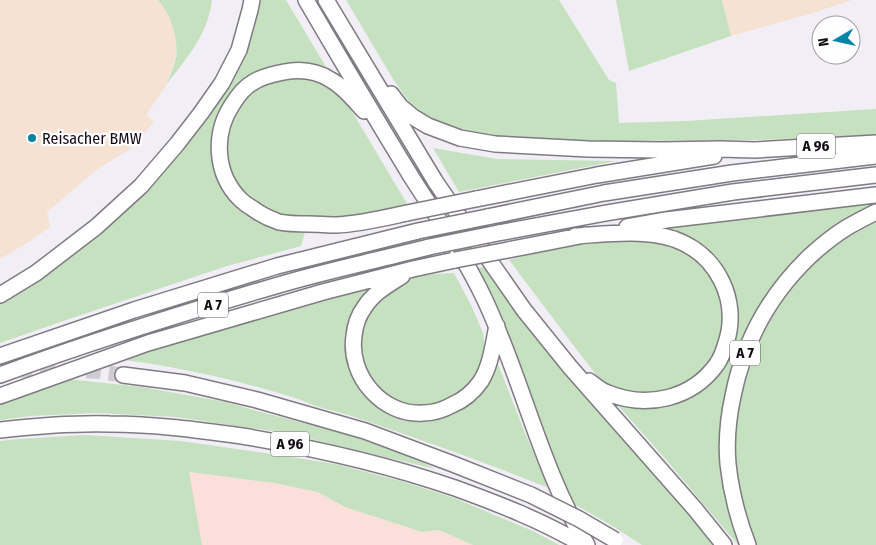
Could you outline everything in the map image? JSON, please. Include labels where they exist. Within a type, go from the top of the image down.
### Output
[{"type":"highway","points":[[0,295],[36,273],[96,227],[141,186],[159,165],[201,113],[222,83],[239,50],[252,0]]},
{"type":"highway","name":"A 96","points":[[306,0],[470,272],[483,297],[497,326],[556,483],[585,545]]},
{"type":"highway","points":[[326,0],[435,181],[519,303],[570,367],[695,509],[724,545]]},
{"type":"highway","points":[[352,45],[400,106],[428,126],[460,138],[495,144],[588,149],[661,150],[720,148],[755,150]]},
{"type":"highway","name":"A 96","points":[[386,135],[343,89],[331,79],[315,73],[290,70],[274,73],[259,79],[250,84],[240,94],[222,123],[219,152],[220,162],[223,173],[240,200],[260,214],[279,222],[338,225],[375,220],[596,176],[755,150],[876,143]]},
{"type":"highway","name":"A 7","points":[[0,356],[134,310],[277,266],[418,231],[604,193],[732,173],[876,156]]},
{"type":"highway","name":"A 7","points":[[0,376],[141,326],[272,287],[429,248],[606,213],[733,192],[876,175]]},
{"type":"highway","points":[[0,396],[148,343],[323,292],[413,269],[575,236],[666,220],[876,195]]},
{"type":"highway","name":"A 7","points":[[748,545],[736,511],[730,483],[727,442],[729,416],[735,384],[748,345],[755,328],[780,288],[798,268],[828,240],[845,228],[876,212]]},
{"type":"highway","points":[[570,367],[607,393],[640,401],[654,401],[678,395],[696,385],[718,363],[729,333],[730,307],[717,271],[701,254],[691,247],[672,239],[654,235],[620,233],[575,236]]},
{"type":"highway","points":[[413,269],[370,299],[360,314],[355,329],[353,347],[359,371],[368,387],[383,401],[395,408],[422,413],[447,408],[463,399],[476,387],[485,373],[491,356],[497,326]]},
{"type":"highway","points":[[123,375],[185,384],[248,398],[365,432],[531,495],[619,542]]},
{"type":"highway","name":"A 96","points":[[0,430],[32,426],[112,424],[172,427],[282,443],[337,454],[416,474],[523,514],[585,545]]},
{"type":"shaded area","points":[[0,0],[158,0],[163,5],[172,24],[176,41],[176,55],[167,84],[146,115],[154,122],[129,150],[99,168],[47,212],[50,227],[0,259]]},
{"type":"shaded area","points":[[722,0],[852,0],[731,36]]},
{"type":"shaded area","points":[[188,472],[274,483],[318,492],[345,507],[422,532],[439,530],[473,545],[202,545]]},
{"type":"green space","points":[[158,0],[212,0],[210,13],[201,35],[189,55],[167,84],[177,50],[175,34],[170,19]]},
{"type":"green space","points":[[260,0],[286,0],[328,70],[297,63],[264,69],[227,99],[218,114],[212,142],[231,196],[242,212],[277,228],[305,232],[301,246],[227,266],[0,343],[0,302],[51,269],[228,84],[246,55]]},
{"type":"green space","points":[[346,0],[559,0],[609,80],[616,83],[619,123],[686,121],[876,109],[876,135],[753,140],[608,141],[508,138],[466,132],[434,121],[411,105],[393,79]]},
{"type":"green space","points":[[616,0],[722,0],[731,36],[629,71]]},
{"type":"green space","points":[[292,76],[320,80],[341,93],[409,207],[360,217],[310,220],[275,214],[253,202],[236,184],[226,156],[229,126],[235,111],[246,96],[271,80]]},
{"type":"green space","points":[[433,148],[497,159],[616,161],[459,192]]},
{"type":"green space","points":[[876,200],[876,206],[801,257],[728,389],[742,545],[738,545],[613,400],[652,407],[671,405],[681,402],[697,392],[719,371],[730,283],[665,230],[665,228]]},
{"type":"green space","points":[[876,218],[876,545],[755,545],[738,493],[733,447],[737,405],[758,337],[783,295],[807,267],[841,238]]},
{"type":"green space","points":[[623,238],[663,242],[695,257],[709,270],[718,285],[724,321],[715,355],[705,369],[681,388],[651,395],[619,391],[608,385],[598,377],[509,260],[543,250],[585,242]]},
{"type":"green space","points":[[486,267],[716,545],[642,545],[571,502],[543,433],[502,318],[476,268]]},
{"type":"green space","points":[[454,273],[483,333],[484,354],[477,375],[463,392],[436,405],[410,406],[398,402],[379,390],[364,369],[358,345],[364,319],[374,303],[407,280],[419,276]]},
{"type":"green space","points":[[368,289],[355,310],[359,386],[436,418],[496,359],[549,488],[410,436],[295,398],[210,375],[124,360],[199,335]]},
{"type":"green space","points":[[67,379],[142,387],[226,402],[335,431],[412,456],[435,469],[286,433],[176,417],[96,413],[31,416],[0,420],[0,403]]},
{"type":"green space","points":[[85,435],[181,441],[335,464],[401,481],[454,498],[533,531],[559,545],[473,545],[439,530],[422,532],[345,507],[318,492],[274,483],[189,472],[202,545],[0,545],[0,441]]},
{"type":"tunnel","points":[[17,370],[95,371],[123,375]]},
{"type":"place","name":"Reisacher BMW","points":[[32,138]]}]
